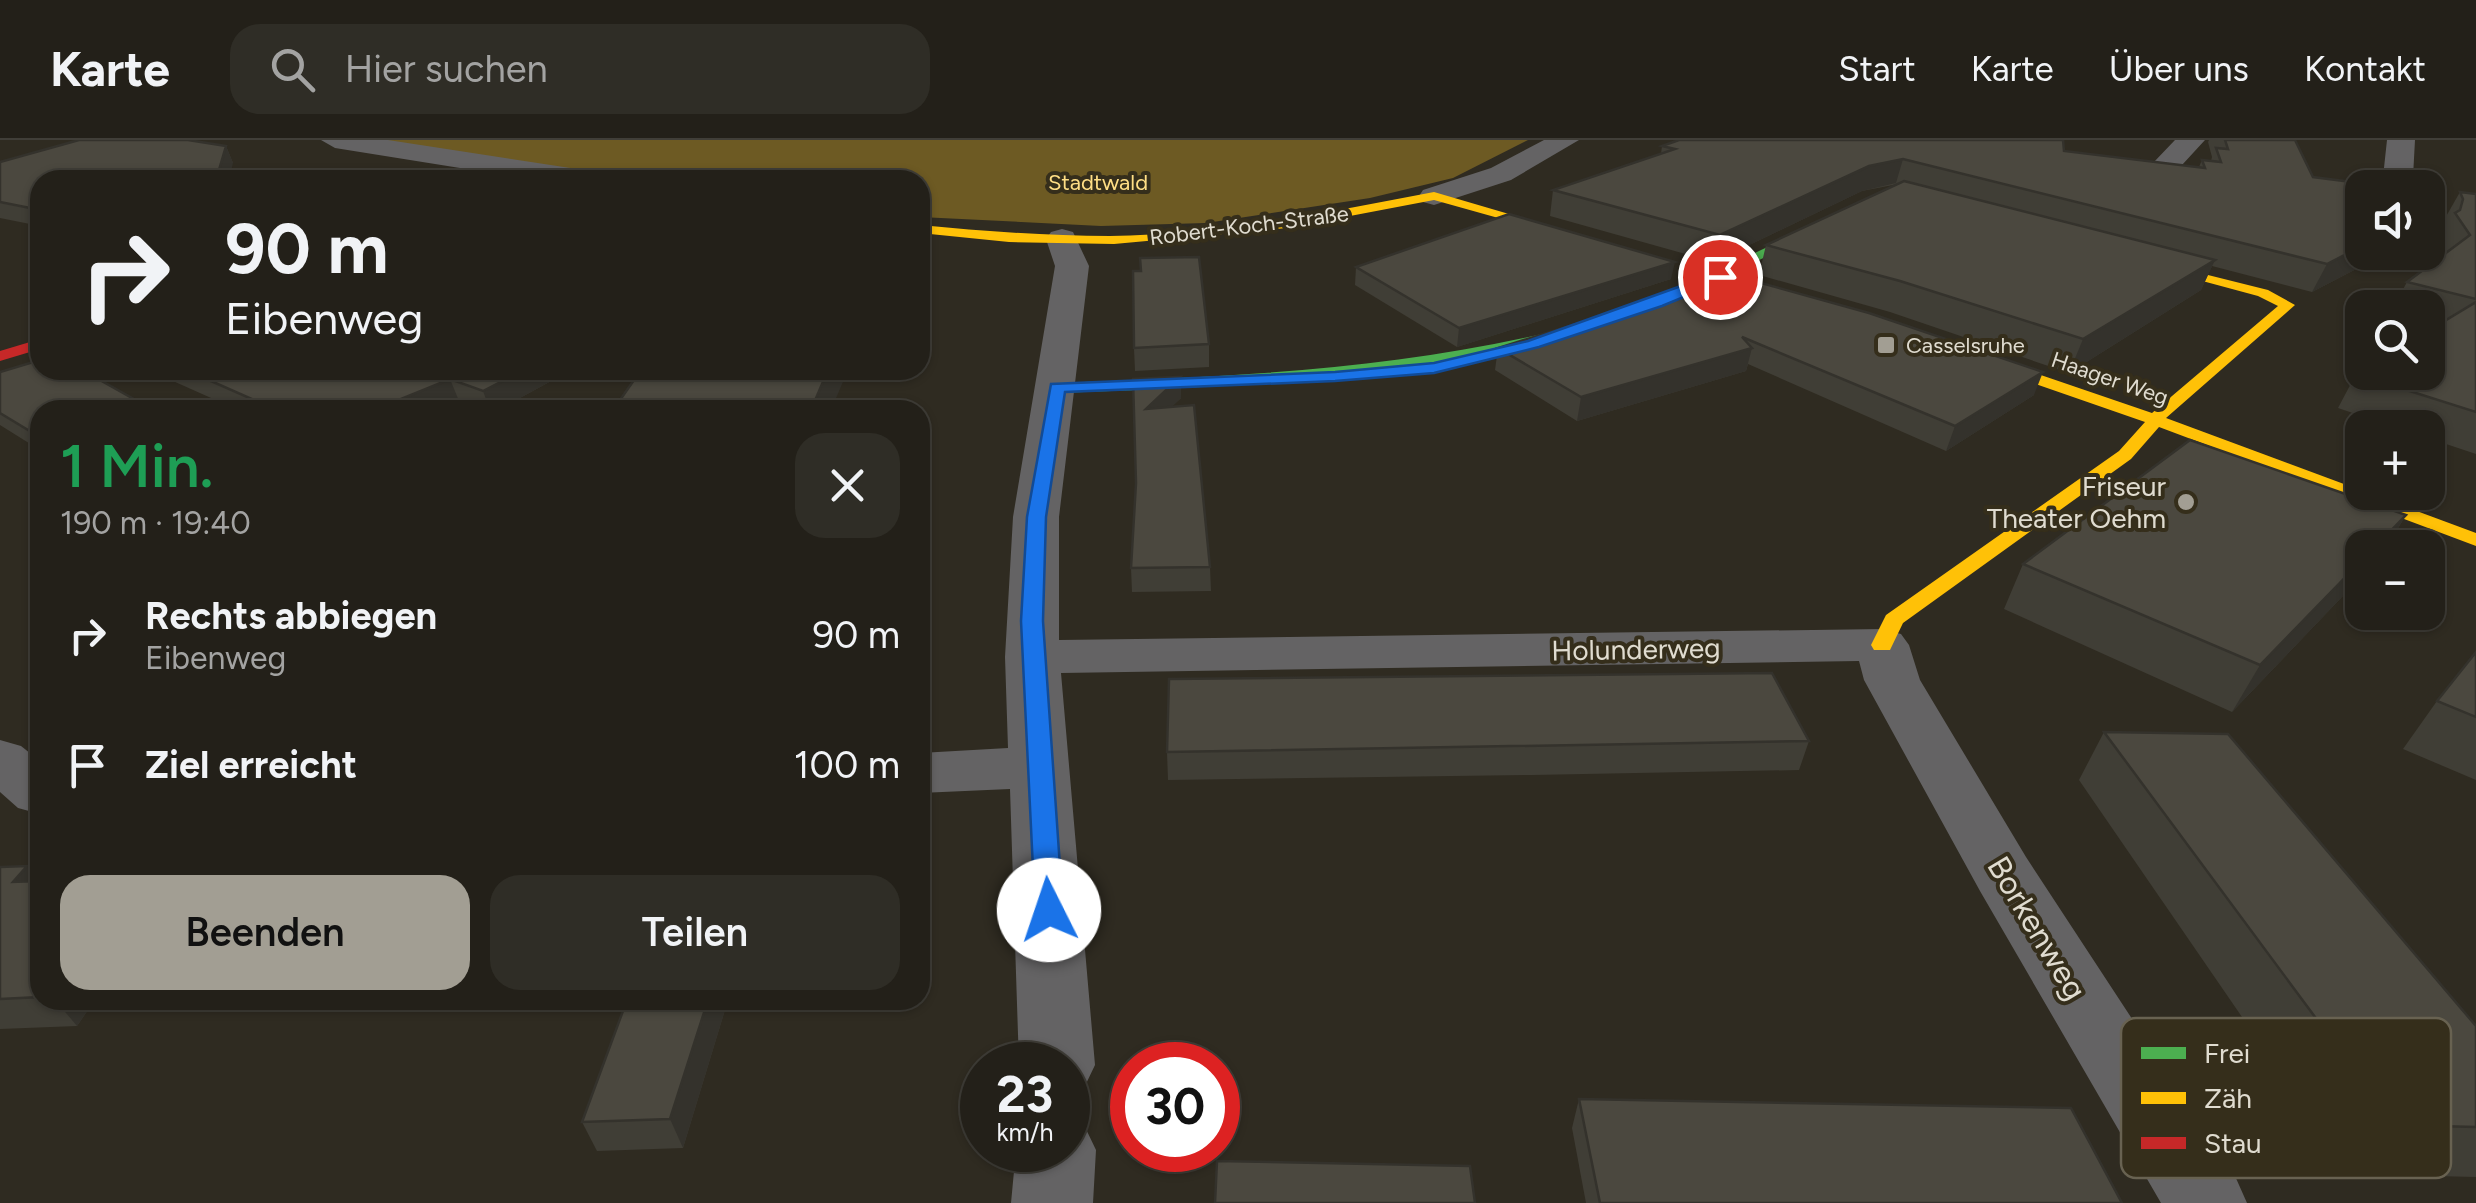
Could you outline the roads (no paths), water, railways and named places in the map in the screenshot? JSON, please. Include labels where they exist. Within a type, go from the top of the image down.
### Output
[{"type":"street","points":[[335,140],[520,170]]},
{"type":"street","name":"Robert-Koch-Straße","points":[[930,229],[1062,239],[1168,236],[1287,224],[1434,196],[1501,174],[1565,140]]},
{"type":"street","points":[[2170,180],[2167,163],[2191,140]]},
{"type":"street","points":[[2398,170],[2400,140]]},
{"type":"street","points":[[1434,196],[1587,239]]},
{"type":"street","points":[[1640,308],[1720,277],[1844,216]]},
{"type":"street","points":[[1056,1042],[1032,657],[1036,517],[1072,266],[1062,239]]},
{"type":"street","points":[[1882,645],[1894,620],[2125,455],[2171,402],[2288,305],[2262,293],[2110,252]]},
{"type":"street","points":[[1681,266],[1754,287]]},
{"type":"street","points":[[1057,388],[1350,376],[1434,368],[1481,359],[1588,326]]},
{"type":"street","points":[[0,356],[30,347]]},
{"type":"street","name":"Haager Weg","points":[[1950,350],[2156,420],[2476,540]]},
{"type":"street","name":"Holunderweg","points":[[1032,657],[1882,645]]},
{"type":"street","name":"Borkenweg","points":[[1882,645],[1892,680],[2003,874],[2121,1065]]},
{"type":"street","points":[[0,760],[30,785]]},
{"type":"street","points":[[930,772],[1038,767]]},
{"type":"street","points":[[1052,1203],[1054,1172]]},
{"type":"street","name":"Borkenweg","points":[[2191,1178],[2206,1203]]},
{"type":"place","name":"Casselsruhe","points":[[1886,345]]},
{"type":"place","name":"Friseur Theater Oehm","points":[[2186,502]]},
{"type":"park label","name":"Stadtwald","points":[[1098,182]]}]
